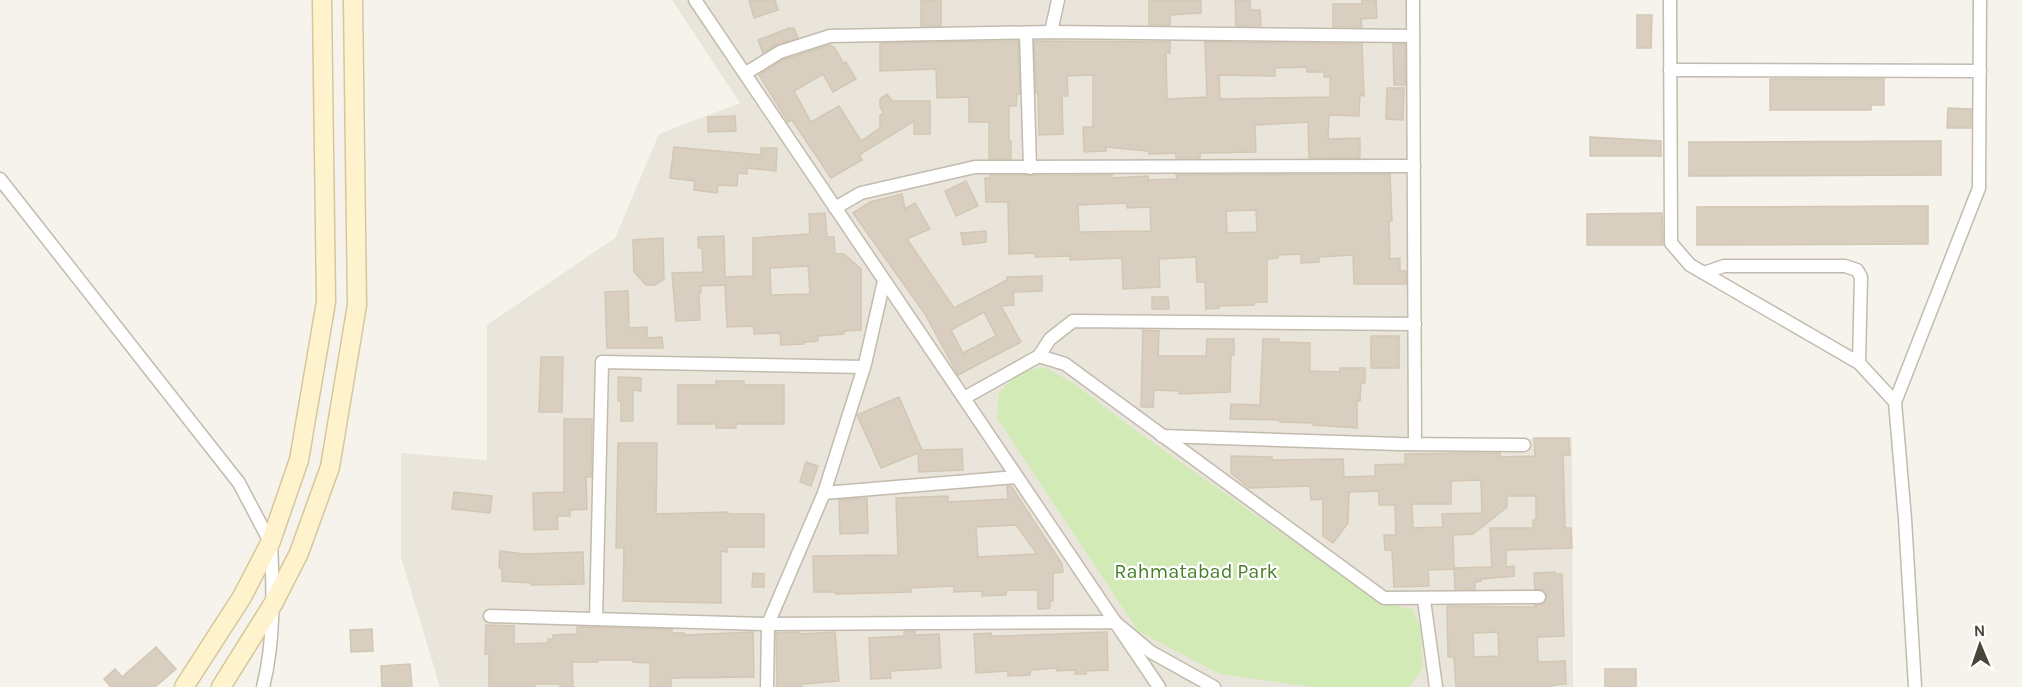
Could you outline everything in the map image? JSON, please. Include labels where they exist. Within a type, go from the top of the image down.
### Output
[{"type":"main road","points":[[184,687],[242,597],[272,541],[299,460],[326,302],[322,0]]},
{"type":"main road","points":[[221,687],[273,604],[299,553],[330,467],[357,304],[353,0]]},
{"type":"street","points":[[695,0],[1159,687]]},
{"type":"street","points":[[1052,32],[1058,0]]},
{"type":"street","points":[[1413,0],[1415,444]]},
{"type":"street","points":[[1670,0],[1671,243],[1689,265],[1859,363],[1894,402]]},
{"type":"street","points":[[1915,687],[1905,519],[1894,402],[1979,188],[1980,0]]},
{"type":"street","points":[[746,73],[780,52],[830,36],[1052,32],[1413,36]]},
{"type":"street","points":[[1026,33],[1030,168]]},
{"type":"street","points":[[1670,70],[1980,71]]},
{"type":"street","points":[[835,208],[861,193],[975,167],[1414,166]]},
{"type":"street","points":[[0,179],[239,483],[269,540],[272,541],[273,604],[263,687]]},
{"type":"street","points":[[1704,273],[1724,266],[1845,266],[1857,270],[1861,277],[1859,363]]},
{"type":"street","points":[[767,687],[768,624],[824,493],[864,367],[884,281]]},
{"type":"street","points":[[964,398],[1039,356],[1050,339],[1073,321],[1415,324]]},
{"type":"street","points":[[1039,356],[1065,364],[1384,598],[1424,600],[1539,597]]},
{"type":"street","points":[[596,619],[602,362],[864,367]]},
{"type":"street","points":[[1161,436],[1524,445]]},
{"type":"street","points":[[824,493],[1016,477]]},
{"type":"street","points":[[1424,600],[1436,687]]},
{"type":"street","points":[[490,616],[768,624],[1115,622],[1151,652],[1214,687]]},
{"type":"shaded area","points":[[672,0],[1413,0],[1415,444],[1572,437],[1573,687],[440,687],[401,557],[401,453],[487,460],[487,325],[615,238],[659,134],[740,103]]},
{"type":"green space","name":"Rahmatabad Park","points":[[1045,367],[1076,385],[1132,428],[1381,603],[1412,609],[1420,626],[1423,668],[1409,687],[1313,687],[1220,674],[1138,631],[997,418],[999,393],[1019,372]]},
{"type":"building","points":[[749,0],[775,0],[778,10],[754,18]]},
{"type":"building","points":[[921,0],[941,0],[941,26],[921,26]]},
{"type":"building","points":[[1149,0],[1201,0],[1201,13],[1170,15],[1170,25],[1149,25]]},
{"type":"building","points":[[1235,0],[1250,0],[1250,10],[1260,10],[1261,26],[1236,26]]},
{"type":"building","points":[[1362,0],[1376,0],[1377,18],[1361,19],[1362,27],[1333,27],[1333,4],[1362,4]]},
{"type":"building","points":[[1637,15],[1652,15],[1651,48],[1637,48]]},
{"type":"building","points":[[794,28],[798,38],[777,44],[763,53],[758,40]]},
{"type":"building","points":[[1018,41],[1020,94],[1017,94],[1016,106],[1009,106],[1011,159],[989,159],[989,122],[969,122],[969,97],[937,98],[936,69],[880,71],[880,43]]},
{"type":"building","points":[[1034,41],[1170,42],[1170,53],[1166,53],[1167,99],[1207,97],[1205,42],[1362,44],[1364,96],[1360,95],[1359,116],[1329,115],[1328,139],[1360,138],[1360,158],[1309,158],[1308,122],[1255,125],[1256,152],[1200,153],[1200,158],[1176,158],[1176,153],[1149,154],[1149,151],[1106,147],[1106,151],[1084,152],[1083,127],[1093,127],[1093,75],[1067,76],[1068,96],[1062,96],[1063,134],[1039,135],[1038,93],[1036,93]],"holes":[[[1307,67],[1307,72],[1324,72],[1324,77],[1330,77],[1330,97],[1220,99],[1219,75],[1275,76],[1275,68]]]},
{"type":"building","points":[[1393,44],[1405,44],[1405,85],[1394,85]]},
{"type":"building","points":[[829,45],[834,47],[844,64],[846,62],[856,79],[833,92],[823,74],[794,91],[811,122],[839,106],[861,141],[880,128],[880,115],[884,113],[880,107],[880,99],[887,94],[892,101],[930,101],[930,134],[914,134],[914,121],[859,155],[862,160],[831,178],[792,120],[788,122],[759,75],[783,60]]},
{"type":"building","points":[[1770,79],[1884,79],[1884,105],[1871,105],[1871,110],[1770,110]]},
{"type":"building","points":[[1387,88],[1404,88],[1403,120],[1386,119]]},
{"type":"building","points":[[1948,108],[1971,109],[1971,128],[1947,128]]},
{"type":"building","points":[[735,116],[736,131],[708,132],[708,117]]},
{"type":"building","points":[[1590,137],[1661,141],[1661,156],[1590,156]]},
{"type":"building","points":[[1941,141],[1941,175],[1689,176],[1689,142]]},
{"type":"building","points":[[674,147],[761,155],[761,148],[777,148],[776,171],[747,168],[747,174],[738,173],[737,186],[718,185],[717,193],[694,190],[695,181],[670,178]]},
{"type":"building","points":[[1390,174],[1392,221],[1389,221],[1390,259],[1400,258],[1400,271],[1406,271],[1406,284],[1354,284],[1353,255],[1319,257],[1319,262],[1301,263],[1301,254],[1278,255],[1278,258],[1267,259],[1267,302],[1206,309],[1205,282],[1197,282],[1196,257],[1159,259],[1160,287],[1123,289],[1122,258],[1070,260],[1070,256],[1035,257],[1035,253],[1009,254],[1008,202],[986,202],[985,178],[990,178],[990,175],[1112,175],[1112,178],[1148,176],[1148,180],[1177,179],[1176,175]],"holes":[[[1127,203],[1127,208],[1150,207],[1151,231],[1079,232],[1078,205]],[[1256,210],[1257,232],[1227,233],[1226,211]]]},
{"type":"building","points":[[966,181],[978,206],[956,216],[945,191]]},
{"type":"building","points":[[902,194],[905,209],[915,203],[930,229],[907,239],[954,308],[1007,280],[1007,277],[1042,276],[1042,291],[1013,292],[1014,305],[1001,306],[1021,342],[958,375],[925,314],[853,213],[870,202]],"holes":[[[984,312],[996,336],[963,353],[951,330]]]},
{"type":"building","points":[[1928,206],[1928,244],[1697,245],[1697,207]]},
{"type":"building","points":[[825,213],[827,237],[834,237],[835,254],[844,254],[861,269],[861,330],[818,336],[818,341],[804,342],[804,344],[781,345],[780,333],[754,334],[754,326],[727,327],[725,285],[701,286],[700,320],[676,321],[672,273],[703,272],[702,248],[698,248],[698,237],[724,236],[725,277],[753,276],[753,238],[810,234],[809,214]],"holes":[[[808,266],[810,294],[771,295],[770,268]]]},
{"type":"building","points":[[1662,213],[1663,245],[1587,245],[1587,214]]},
{"type":"building","points":[[986,231],[986,242],[963,245],[961,233]]},
{"type":"building","points":[[663,238],[664,279],[655,285],[646,285],[634,272],[633,240]]},
{"type":"building","points":[[628,291],[629,328],[647,327],[647,338],[662,337],[663,348],[607,348],[605,292]]},
{"type":"building","points":[[1152,297],[1168,297],[1169,309],[1152,309]]},
{"type":"building","points":[[1143,330],[1159,331],[1158,356],[1206,356],[1207,339],[1234,339],[1230,392],[1179,394],[1179,391],[1154,390],[1153,407],[1141,407]]},
{"type":"building","points":[[1371,336],[1399,336],[1399,368],[1371,368]]},
{"type":"building","points":[[1263,339],[1310,343],[1310,371],[1340,372],[1340,368],[1365,368],[1365,383],[1361,383],[1360,401],[1357,401],[1357,428],[1280,422],[1280,420],[1230,419],[1231,404],[1260,405]]},
{"type":"building","points":[[541,357],[563,357],[562,412],[539,412]]},
{"type":"building","points":[[618,377],[641,378],[641,391],[633,390],[633,421],[621,421]]},
{"type":"building","points":[[716,381],[744,381],[744,385],[784,385],[784,424],[736,424],[736,428],[716,428],[716,424],[678,424],[678,385],[716,385]]},
{"type":"building","points":[[899,397],[922,450],[962,449],[963,470],[919,472],[918,453],[881,468],[857,415]]},
{"type":"building","points":[[564,419],[592,419],[591,477],[586,477],[587,509],[570,510],[570,516],[557,516],[558,529],[534,530],[533,493],[564,492]]},
{"type":"building","points":[[1534,438],[1569,438],[1570,455],[1563,455],[1565,528],[1571,528],[1572,548],[1506,550],[1506,567],[1514,566],[1514,576],[1481,579],[1475,582],[1475,589],[1455,589],[1454,568],[1492,567],[1490,528],[1533,528],[1533,520],[1536,520],[1536,496],[1507,496],[1507,507],[1473,534],[1453,535],[1454,569],[1428,570],[1429,586],[1394,587],[1392,550],[1385,550],[1384,535],[1396,535],[1395,505],[1379,505],[1379,491],[1349,492],[1348,523],[1333,543],[1323,536],[1323,499],[1311,500],[1310,486],[1249,488],[1231,473],[1231,456],[1272,457],[1272,460],[1343,459],[1344,477],[1375,476],[1375,465],[1405,464],[1405,454],[1500,453],[1500,457],[1535,456]],"holes":[[[1481,480],[1482,513],[1442,514],[1443,527],[1413,528],[1412,504],[1451,504],[1451,481]]]},
{"type":"building","points":[[618,443],[657,443],[656,514],[728,512],[728,514],[764,514],[764,547],[727,547],[727,552],[721,551],[721,603],[623,601],[624,548],[616,548]]},
{"type":"building","points":[[806,462],[818,466],[811,486],[800,482]]},
{"type":"building","points":[[1007,486],[1011,486],[1062,564],[1063,572],[1053,573],[1053,601],[1050,601],[1050,608],[1038,609],[1038,590],[1006,590],[1006,595],[982,596],[982,591],[954,592],[954,586],[911,588],[911,592],[836,594],[835,592],[814,592],[813,556],[898,555],[896,498],[948,496],[948,502],[1008,499]],"holes":[[[1016,525],[1037,554],[978,557],[976,527]]]},
{"type":"building","points":[[454,492],[492,496],[490,513],[452,509]]},
{"type":"building","points":[[867,498],[868,533],[840,534],[839,500]]},
{"type":"building","points":[[500,551],[525,554],[583,552],[584,584],[531,585],[531,583],[502,581],[502,568],[499,568]]},
{"type":"building","points":[[753,573],[764,574],[764,587],[752,587]]},
{"type":"building","points":[[1534,573],[1562,574],[1564,636],[1537,637],[1538,662],[1565,661],[1566,684],[1552,685],[1552,687],[1456,687],[1454,657],[1448,657],[1447,606],[1536,607],[1535,605],[1544,604],[1547,596],[1544,590],[1535,589]],"holes":[[[1498,632],[1499,656],[1474,657],[1473,633]]]},
{"type":"building","points":[[486,625],[514,626],[514,644],[548,643],[548,639],[553,639],[553,635],[577,634],[577,627],[672,629],[672,633],[684,633],[684,635],[753,632],[754,677],[671,678],[671,687],[650,687],[650,663],[633,662],[633,660],[598,660],[598,662],[572,662],[573,687],[560,687],[560,684],[535,684],[535,687],[489,687],[489,654],[485,654]]},
{"type":"building","points":[[372,629],[373,651],[351,652],[350,630]]},
{"type":"building","points":[[904,631],[915,631],[915,635],[939,634],[941,668],[890,671],[891,678],[871,679],[869,638],[904,636]]},
{"type":"building","points":[[799,632],[800,634],[835,632],[839,681],[802,684],[802,687],[777,687],[776,633]]},
{"type":"building","points":[[1107,632],[1108,670],[1075,674],[1075,670],[1057,671],[1057,668],[1030,670],[1030,675],[1008,676],[1008,671],[976,673],[974,634],[991,633],[991,636],[1003,636]]},
{"type":"building","points":[[156,647],[176,669],[155,687],[111,687],[104,679],[115,669],[122,677]]},
{"type":"building","points":[[410,664],[412,687],[382,687],[381,666]]},
{"type":"building","points":[[1605,669],[1636,669],[1636,687],[1605,687]]}]
